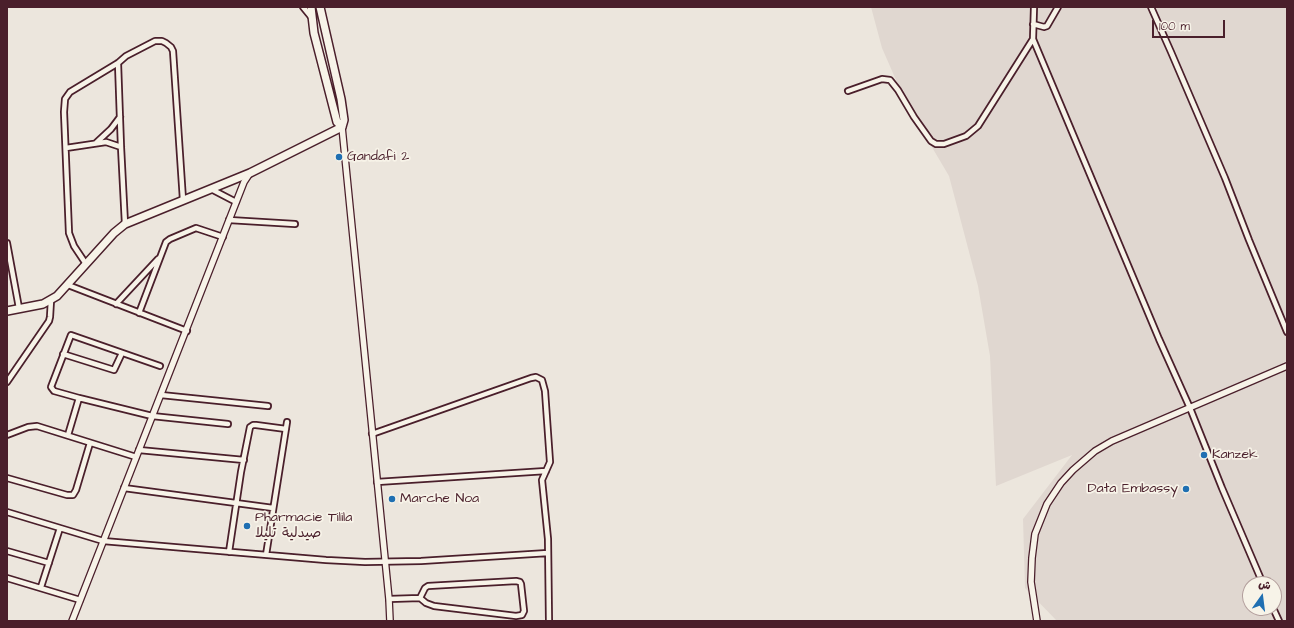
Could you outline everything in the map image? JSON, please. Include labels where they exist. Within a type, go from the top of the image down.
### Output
[{"type":"main road","points":[[311,7],[312,18],[337,122],[342,127]]},
{"type":"main road","points":[[7,311],[43,304],[57,296],[114,233],[125,224],[250,173],[342,127],[344,120],[341,99],[320,7]]},
{"type":"street","points":[[303,7],[312,18]]},
{"type":"street","points":[[1030,7],[1033,16]]},
{"type":"street","points":[[1034,7],[1033,39],[1159,339],[1190,408],[1260,576]]},
{"type":"street","points":[[1033,24],[1047,26],[1058,7]]},
{"type":"street","points":[[1151,7],[1172,52],[1225,178],[1287,332]]},
{"type":"street","points":[[848,91],[882,79],[890,80],[893,82],[914,117],[931,141],[944,144],[966,136],[978,126],[1033,39]]},
{"type":"street","points":[[86,264],[74,246],[69,233],[64,108],[66,97],[70,92],[118,63],[126,56],[155,42],[162,41],[169,44],[171,47],[183,200]]},
{"type":"street","points":[[118,63],[125,224]]},
{"type":"street","points":[[96,143],[111,130],[121,116]]},
{"type":"street","points":[[342,127],[390,621]]},
{"type":"street","points":[[66,148],[96,143],[111,143],[121,147]]},
{"type":"street","points":[[72,621],[152,416],[187,331],[236,202],[244,182],[250,173]]},
{"type":"street","points":[[211,189],[236,202]]},
{"type":"street","points":[[229,220],[295,224]]},
{"type":"street","points":[[139,313],[166,242],[194,228],[223,237]]},
{"type":"street","points":[[7,243],[19,308]]},
{"type":"street","points":[[116,304],[159,258]]},
{"type":"street","points":[[68,285],[187,331]]},
{"type":"street","points":[[7,382],[49,321],[51,300]]},
{"type":"street","points":[[160,366],[72,335],[69,336],[51,385],[54,391],[152,416],[228,424]]},
{"type":"street","points":[[63,354],[114,370],[122,353]]},
{"type":"street","points":[[1037,621],[1031,582],[1035,534],[1044,511],[1060,483],[1079,463],[1112,441],[1287,366]]},
{"type":"street","points":[[372,434],[536,377],[542,380],[546,391],[550,462],[542,480],[547,531],[549,621]]},
{"type":"street","points":[[161,395],[268,406]]},
{"type":"street","points":[[68,435],[79,398]]},
{"type":"street","points":[[266,555],[287,422]]},
{"type":"street","points":[[229,552],[249,429],[251,426],[256,425],[286,429]]},
{"type":"street","points":[[7,434],[28,427],[37,426],[136,457]]},
{"type":"street","points":[[7,478],[67,496],[73,495],[76,490],[90,443]]},
{"type":"street","points":[[139,450],[244,460]]},
{"type":"street","points":[[377,482],[546,471]]},
{"type":"street","points":[[124,488],[273,508]]},
{"type":"street","points":[[7,512],[103,541],[358,562],[467,559],[548,553]]},
{"type":"street","points":[[41,587],[60,528]]},
{"type":"street","points":[[7,551],[49,563]]},
{"type":"street","points":[[7,578],[80,600]]},
{"type":"street","points":[[389,599],[420,598],[426,603],[434,606],[516,616],[522,616],[524,611],[521,584],[520,582],[516,581],[428,586],[425,588],[420,598]]},
{"type":"shaded area","points":[[871,7],[1287,7],[1287,621],[1057,621],[1025,588],[1023,519],[1072,455],[996,486],[990,356],[978,286],[949,176],[907,105],[882,48]]},
{"type":"place","name":"Gandafi 2","points":[[339,157]]},
{"type":"place","name":"Kanzek","points":[[1204,455]]},
{"type":"place","name":"Data Embassy","points":[[1186,489]]},
{"type":"place","name":"Marche Noa","points":[[392,499]]},
{"type":"place","name":"Pharmacie Tilila صيدلية تليلا","points":[[247,526]]}]
